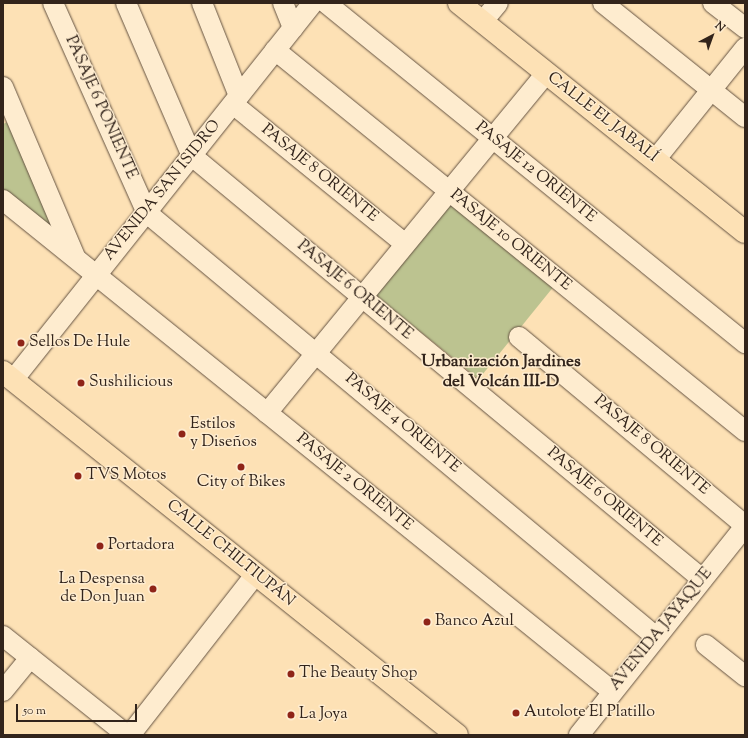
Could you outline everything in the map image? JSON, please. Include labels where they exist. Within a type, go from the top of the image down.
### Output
[{"type":"main road","name":"CALLE EL JABALÍ","points":[[459,3],[483,21],[545,74],[745,232]]},
{"type":"main road","name":"CALLE CHILTIUPÁN","points":[[8,376],[255,575],[458,735]]},
{"type":"street","name":"PASAJE 6 PONIENTE","points":[[53,3],[147,213]]},
{"type":"street","points":[[126,3],[192,156]]},
{"type":"street","points":[[202,3],[236,100]]},
{"type":"street","points":[[283,3],[293,28]]},
{"type":"street","name":"AVENIDA SAN ISIDRO","points":[[8,376],[96,275],[147,213],[313,3]]},
{"type":"street","name":"PASAJE 12 ORIENTE","points":[[326,3],[745,343]]},
{"type":"street","points":[[483,21],[498,3]]},
{"type":"street","points":[[602,3],[745,117]]},
{"type":"street","points":[[713,3],[745,28]]},
{"type":"street","points":[[655,160],[745,48]]},
{"type":"street","name":"PASAJE 10 ORIENTE","points":[[276,50],[745,432]]},
{"type":"street","points":[[267,413],[545,74]]},
{"type":"street","points":[[3,87],[76,258]]},
{"type":"street","name":"PASAJE 8 ORIENTE","points":[[236,100],[405,244]]},
{"type":"street","name":"PASAJE 6 ORIENTE","points":[[192,156],[702,579]]},
{"type":"street","name":"PASAJE 2 ORIENTE","points":[[3,200],[612,691]]},
{"type":"street","name":"PASAJE 4 ORIENTE","points":[[147,213],[316,352],[656,637]]},
{"type":"street","name":"PASAJE 8 ORIENTE","points":[[519,337],[745,525]]},
{"type":"street","name":"AVENIDA JAYAQUE","points":[[579,735],[612,691],[745,525]]},
{"type":"street","points":[[3,636],[129,735],[255,575]]},
{"type":"street","points":[[706,645],[745,676]]},
{"type":"street","points":[[3,691],[30,658]]},
{"type":"green space","points":[[16,118],[76,258],[3,200],[3,124]]},
{"type":"green space","points":[[448,201],[554,287],[479,379],[373,293]]},
{"type":"place","name":"Sellos De Hule","points":[[21,343]]},
{"type":"place","name":"Sushilicious","points":[[81,383]]},
{"type":"place","name":"Estilos y Diseños","points":[[182,434]]},
{"type":"place","name":"City of Bikes","points":[[241,467]]},
{"type":"place","name":"TVS Motos","points":[[78,476]]},
{"type":"place","name":"Portadora","points":[[100,546]]},
{"type":"place","name":"La Despensa de Don Juan","points":[[153,589]]},
{"type":"place","name":"Banco Azul","points":[[427,622]]},
{"type":"place","name":"The Beauty Shop","points":[[291,674]]},
{"type":"place","name":"Autolote El Platillo","points":[[516,713]]},
{"type":"place","name":"La Joya","points":[[291,715]]},
{"type":"district","name":"Urbanización Jardines del Volcán III-D","points":[[501,373]]}]
